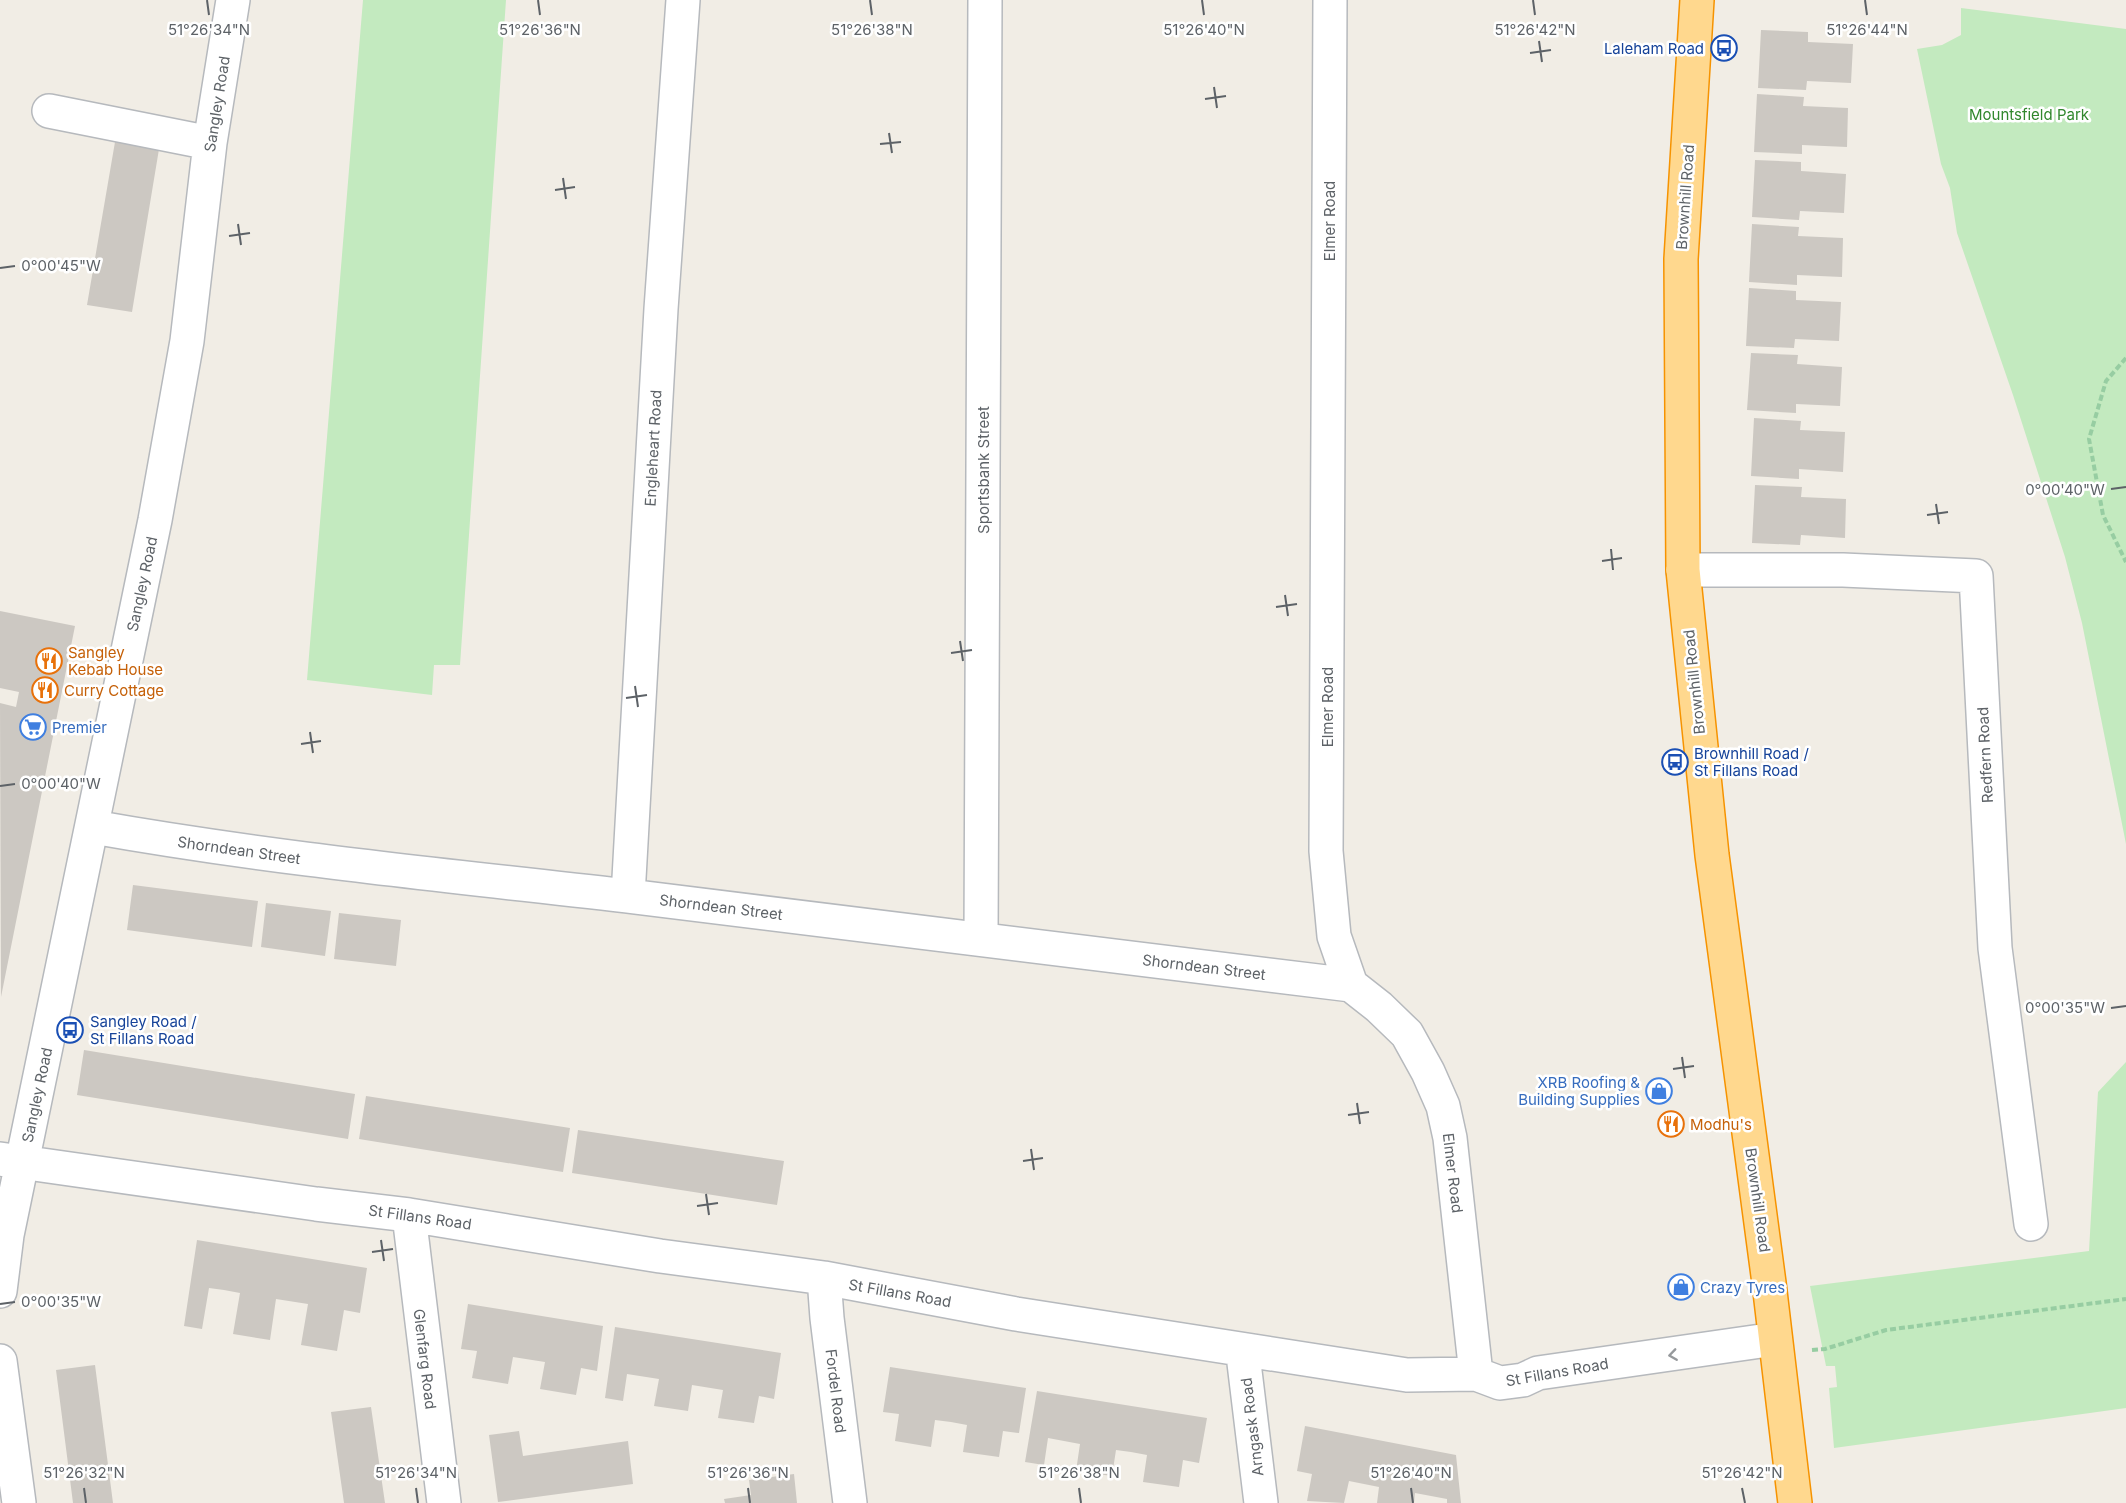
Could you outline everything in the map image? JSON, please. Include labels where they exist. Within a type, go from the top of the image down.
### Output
[{"type":"highway","name":"Brownhill Road","points":[[1698,0],[1681,259],[1683,570],[1712,855],[1795,1503]]},
{"type":"street","name":"Sangley Road","points":[[0,1291],[7,1236],[11,1161],[93,827],[155,520],[187,341],[210,143],[233,0]]},
{"type":"street","name":"Engleheart Road","points":[[628,896],[661,309],[683,0]]},
{"type":"street","name":"Sportsbank Street","points":[[981,939],[985,0]]},
{"type":"street","name":"Elmer Road","points":[[1330,0],[1326,851],[1334,936],[1351,985],[1379,1006],[1407,1034],[1443,1106],[1450,1138],[1476,1374]]},
{"type":"street","points":[[49,111],[210,143]]},
{"type":"street","name":"Redfern Road","points":[[1683,570],[1843,570],[1976,576],[1995,948],[2031,1224]]},
{"type":"street","name":"Shorndean Street","points":[[93,827],[189,844],[394,871],[628,896],[1351,985]]},
{"type":"street","name":"St Fillans Road","points":[[11,1161],[409,1215],[660,1256],[824,1278],[1016,1314],[1407,1375],[1476,1374],[1500,1383],[1522,1380],[1538,1372],[1775,1339]]},
{"type":"street","name":"Glenfarg Road","points":[[409,1215],[444,1503]]},
{"type":"street","name":"Fordel Road","points":[[824,1278],[850,1503]]},
{"type":"street","name":"Arngask Road","points":[[1246,1350],[1244,1363],[1261,1503]]},
{"type":"street","points":[[0,1361],[19,1503]]},
{"type":"path","points":[[2126,358],[2106,381],[2089,439],[2103,514],[2126,562]]},
{"type":"path","points":[[1812,1350],[1825,1349],[1886,1330],[2126,1299]]},
{"type":"green space","points":[[363,0],[506,0],[460,665],[434,665],[432,695],[307,680]]},
{"type":"green space","name":"Mountsfield Park","points":[[1961,8],[2126,29],[2126,844],[2082,623],[2065,557],[2013,395],[1957,233],[1950,188],[1941,164],[1917,49],[1942,45],[1961,35]]},
{"type":"green space","points":[[2126,1062],[2126,1408],[1834,1448],[1829,1388],[1837,1387],[1835,1366],[1826,1366],[1810,1286],[2089,1251],[2098,1092]]},
{"type":"building","points":[[1761,30],[1808,32],[1808,42],[1853,44],[1851,83],[1807,81],[1806,90],[1758,88]]},
{"type":"building","points":[[1757,94],[1804,97],[1803,106],[1848,108],[1847,147],[1802,145],[1802,154],[1754,152]]},
{"type":"building","points":[[115,142],[159,149],[132,312],[87,305]]},
{"type":"building","points":[[1755,160],[1801,162],[1801,171],[1846,174],[1844,213],[1800,211],[1799,220],[1752,217]]},
{"type":"building","points":[[1752,224],[1799,227],[1798,236],[1843,238],[1842,277],[1797,275],[1797,285],[1749,282]]},
{"type":"building","points":[[1749,288],[1796,291],[1796,300],[1841,302],[1839,341],[1795,339],[1794,348],[1746,346]]},
{"type":"building","points":[[1751,353],[1798,355],[1797,364],[1842,367],[1840,406],[1796,404],[1796,413],[1747,410]]},
{"type":"building","points":[[1754,418],[1801,421],[1800,430],[1845,432],[1843,472],[1799,469],[1799,479],[1751,476]]},
{"type":"building","points":[[1755,485],[1802,487],[1801,497],[1846,499],[1845,538],[1801,535],[1800,545],[1752,543]]},
{"type":"building","points":[[0,611],[75,626],[1,997],[0,703],[16,707],[19,692],[0,688]]},
{"type":"building","points":[[133,885],[258,901],[252,947],[127,930]]},
{"type":"building","points":[[266,903],[331,911],[325,956],[261,947]]},
{"type":"building","points":[[339,913],[401,920],[396,966],[334,959]]},
{"type":"building","points":[[84,1050],[355,1094],[348,1139],[77,1095]]},
{"type":"building","points":[[366,1096],[570,1128],[563,1172],[359,1139]]},
{"type":"building","points":[[578,1130],[784,1161],[777,1205],[572,1173]]},
{"type":"building","points":[[197,1240],[367,1268],[360,1313],[344,1310],[337,1351],[301,1345],[308,1304],[276,1299],[270,1340],[233,1334],[240,1293],[224,1290],[209,1288],[202,1329],[184,1326]]},
{"type":"building","points":[[468,1304],[603,1326],[597,1371],[581,1368],[576,1395],[540,1389],[545,1362],[513,1357],[508,1384],[472,1378],[477,1351],[461,1349]]},
{"type":"building","points":[[615,1327],[781,1353],[774,1399],[759,1396],[754,1423],[718,1418],[723,1390],[692,1385],[688,1411],[654,1406],[659,1379],[627,1374],[623,1401],[605,1398]]},
{"type":"building","points":[[95,1365],[113,1503],[73,1503],[56,1370]]},
{"type":"building","points":[[890,1367],[1026,1388],[1019,1433],[1003,1431],[999,1457],[963,1452],[967,1425],[951,1422],[935,1420],[931,1447],[895,1441],[899,1414],[883,1412]]},
{"type":"building","points":[[1037,1391],[1207,1418],[1199,1463],[1183,1460],[1179,1487],[1143,1482],[1147,1455],[1131,1452],[1116,1450],[1112,1476],[1076,1471],[1080,1444],[1048,1438],[1044,1465],[1025,1462]]},
{"type":"building","points":[[371,1407],[385,1503],[344,1503],[331,1412]]},
{"type":"building","points":[[1305,1426],[1456,1455],[1461,1503],[1447,1503],[1447,1499],[1415,1493],[1414,1503],[1377,1503],[1379,1487],[1349,1481],[1344,1503],[1307,1501],[1312,1474],[1297,1471]]},
{"type":"building","points":[[519,1431],[523,1456],[628,1441],[633,1484],[498,1502],[489,1435]]},
{"type":"building","points":[[794,1474],[797,1503],[725,1503],[724,1499],[751,1495],[749,1480]]},
{"type":"place","name":"Laleham Road","points":[[1724,48]]},
{"type":"place","name":"Sangley Kebab House","points":[[49,661]]},
{"type":"place","name":"Curry Cottage","points":[[45,690]]},
{"type":"place","name":"Premier","points":[[33,727]]},
{"type":"place","name":"Brownhill Road / St Fillans Road","points":[[1675,762]]},
{"type":"place","name":"Sangley Road / St Fillans Road","points":[[70,1030]]},
{"type":"place","name":"XRB Roofing & Building Supplies","points":[[1659,1091]]},
{"type":"place","name":"Modhu's","points":[[1671,1124]]},
{"type":"place","name":"Crazy Tyres","points":[[1681,1287]]}]
